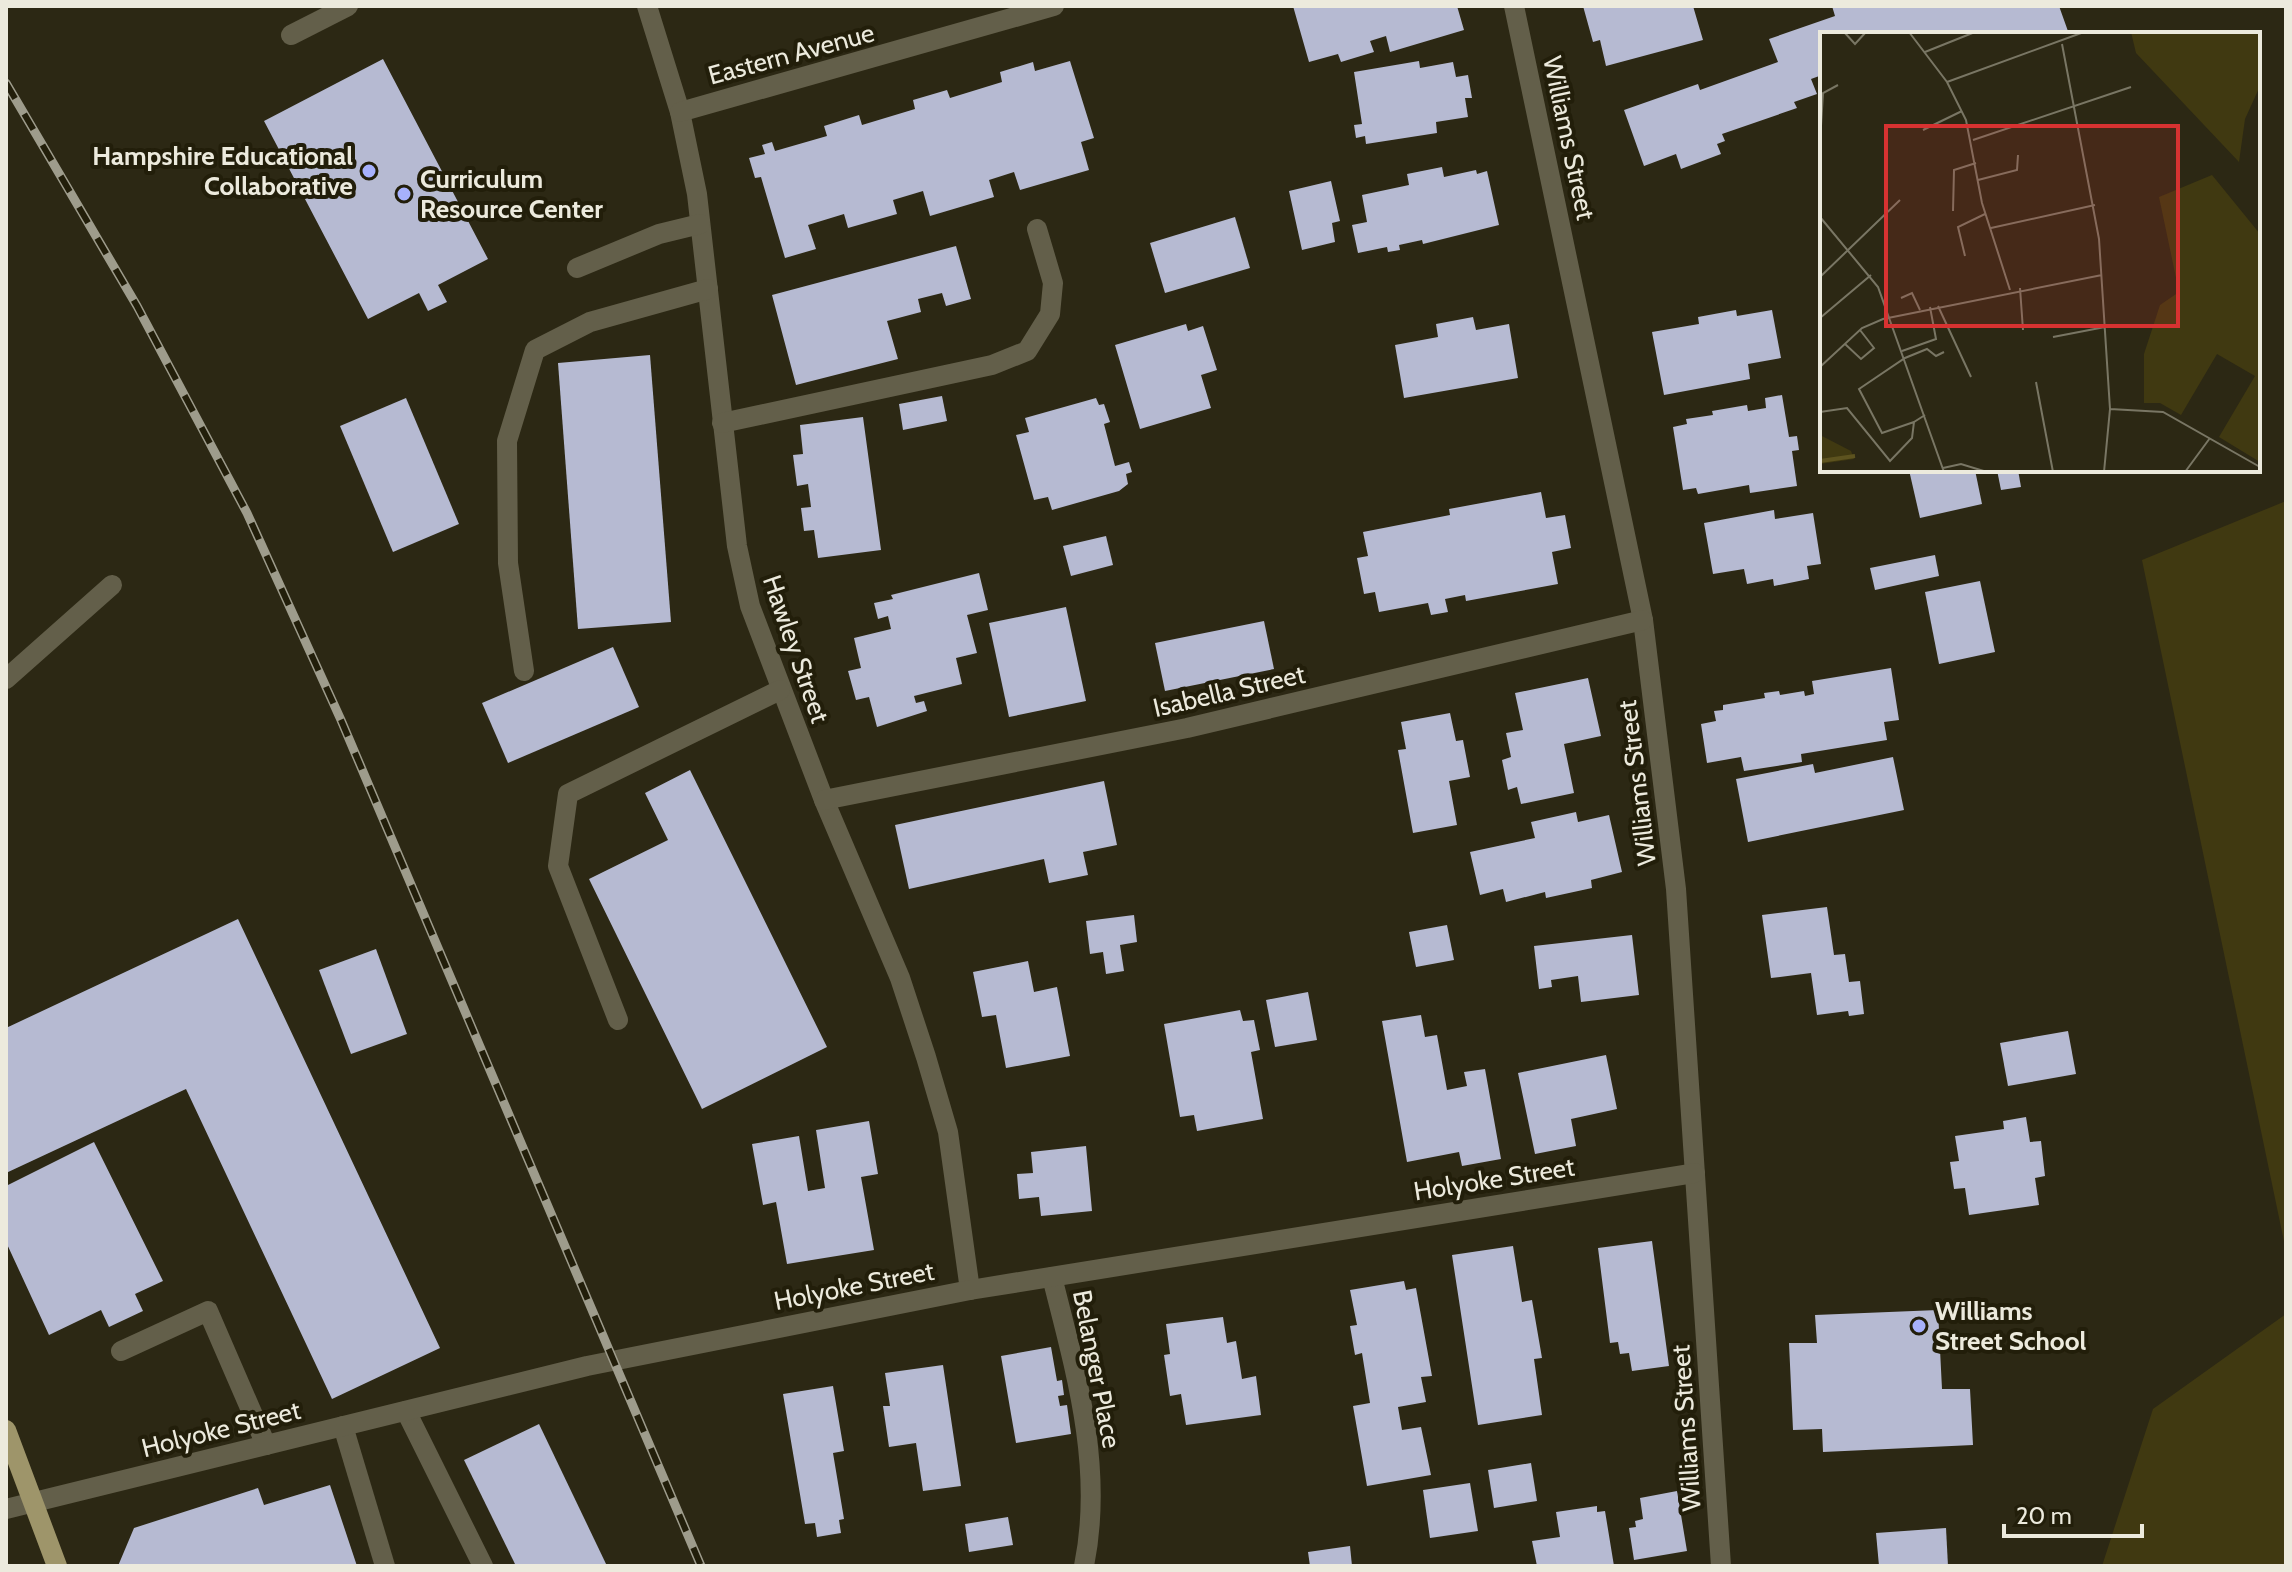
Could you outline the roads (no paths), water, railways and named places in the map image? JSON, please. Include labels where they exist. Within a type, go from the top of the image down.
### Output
[{"type":"main road","points":[[6,1430],[57,1566]]},
{"type":"street","points":[[291,35],[348,6]]},
{"type":"street","name":"Hawley Street","points":[[647,6],[680,112],[700,224],[737,546],[750,606],[824,800],[900,978],[926,1057],[948,1132],[970,1290]]},
{"type":"street","name":"Eastern Avenue","points":[[680,112],[1054,6]]},
{"type":"street","name":"Williams Street","points":[[1514,6],[1643,620],[1676,889],[1721,1566]]},
{"type":"street","points":[[577,268],[659,234],[700,224]]},
{"type":"street","points":[[722,423],[992,365],[1027,351],[1050,314],[1053,283],[1037,229]]},
{"type":"street","points":[[524,671],[508,563],[507,441],[535,350],[590,322],[708,289]]},
{"type":"street","points":[[6,679],[112,585]]},
{"type":"street","name":"Isabella Street","points":[[824,800],[1187,728],[1643,620]]},
{"type":"street","points":[[618,1020],[558,866],[568,794],[780,690]]},
{"type":"street","name":"Holyoke Street","points":[[6,1509],[587,1366],[970,1290],[1695,1173]]},
{"type":"street","name":"Belanger Place","points":[[1052,1277],[1089,1443],[1091,1531],[1084,1566]]},
{"type":"street","points":[[121,1351],[208,1311],[266,1445]]},
{"type":"street","points":[[406,1411],[483,1566]]},
{"type":"street","points":[[343,1426],[385,1566]]},
{"type":"railway","points":[[6,83],[137,306],[247,513],[341,720],[701,1566]]},
{"type":"place","name":"Hampshire Educational Collaborative","points":[[369,171]]},
{"type":"place","name":"Curriculum Resource Center","points":[[404,194]]},
{"type":"place","name":"Williams Street School","points":[[1919,1326]]}]
